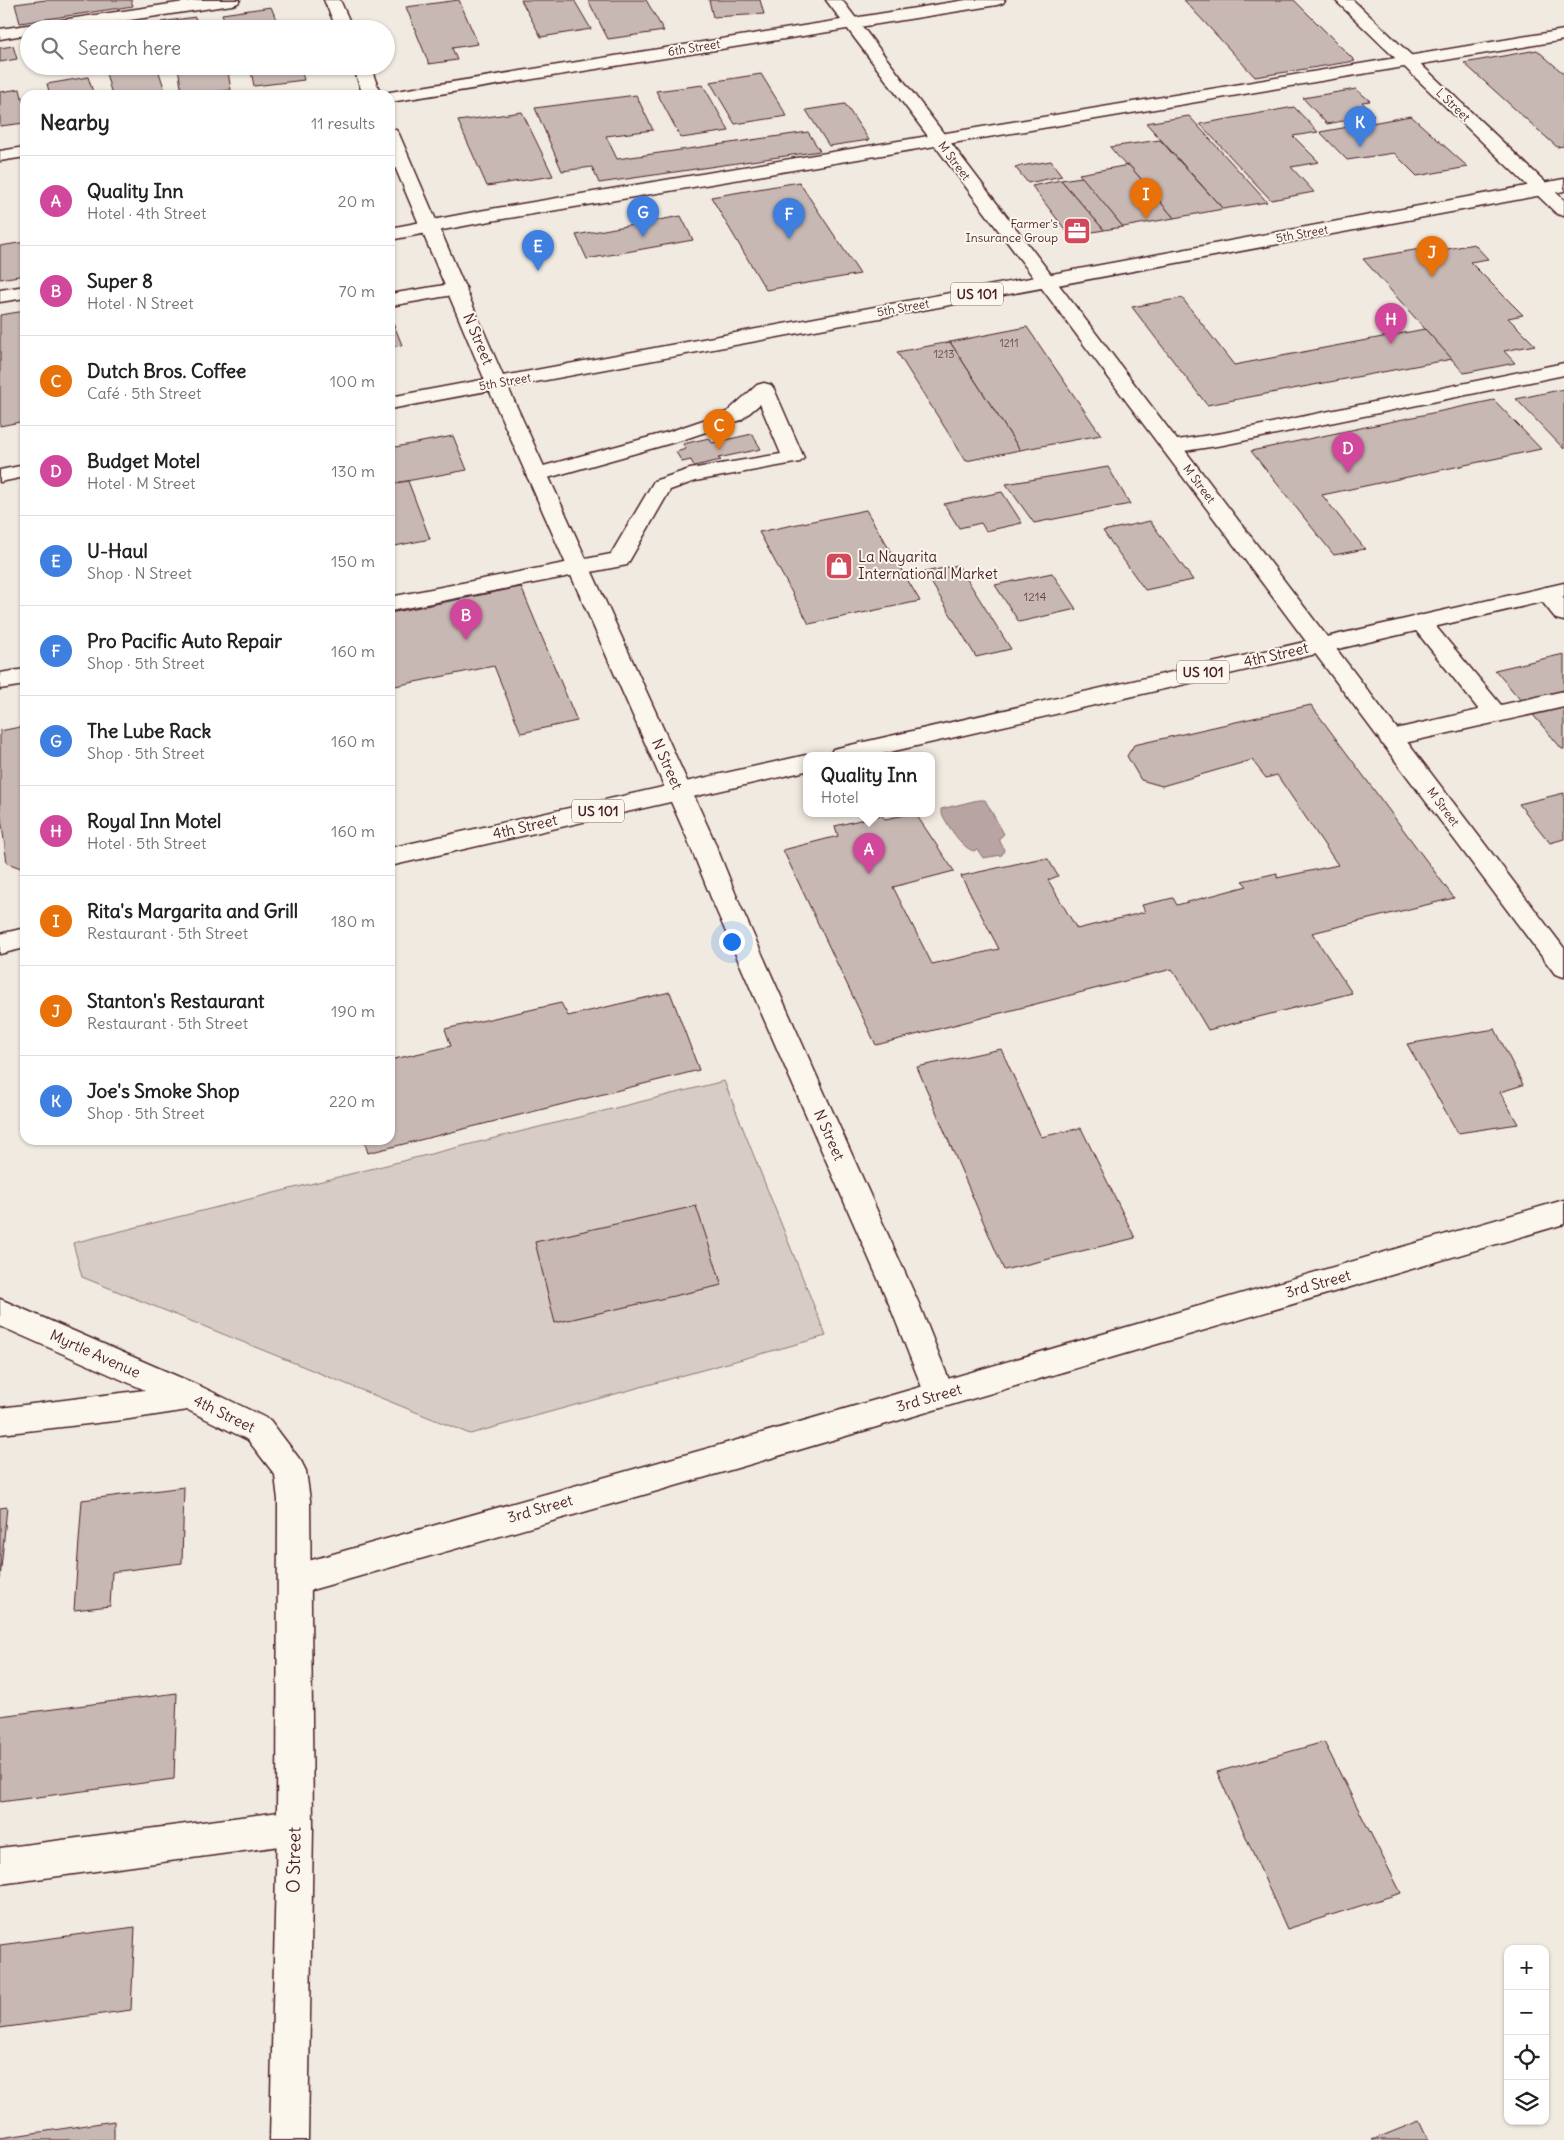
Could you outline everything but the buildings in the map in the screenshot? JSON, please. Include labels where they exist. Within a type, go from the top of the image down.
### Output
[{"type":"main road","points":[[95,20],[232,0]]},
{"type":"main road","points":[[332,0],[340,20]]},
{"type":"main road","name":"M Street","points":[[834,0],[1564,967]]},
{"type":"main road","name":"6th Street","points":[[395,95],[998,0]]},
{"type":"main road","name":"L Street","points":[[1343,0],[1564,210]]},
{"type":"main road","points":[[0,34],[20,31]]},
{"type":"main road","points":[[395,233],[431,228],[485,216],[1564,35]]},
{"type":"main road","points":[[364,75],[370,90]]},
{"type":"main road","name":"N Street","points":[[395,145],[458,288],[496,384],[579,566],[904,1304],[940,1395]]},
{"type":"main road","points":[[0,156],[20,153]]},
{"type":"main road","name":"5th Street","points":[[395,402],[1564,185]]},
{"type":"main road","points":[[395,299],[458,288]]},
{"type":"main road","points":[[0,296],[20,293]]},
{"type":"main road","points":[[1171,447],[1223,439],[1564,369]]},
{"type":"main road","points":[[395,603],[579,566],[619,560],[662,486],[690,475],[793,458],[764,390],[734,416],[675,436],[538,475]]},
{"type":"main road","points":[[0,476],[20,473]]},
{"type":"main road","points":[[1556,592],[1564,614]]},
{"type":"main road","name":"4th Street","points":[[855,752],[1556,592]]},
{"type":"main road","points":[[1420,622],[1496,715]]},
{"type":"main road","points":[[0,682],[20,677]]},
{"type":"main road","points":[[1391,738],[1564,699]]},
{"type":"main road","name":"4th Street","points":[[395,856],[803,764]]},
{"type":"main road","points":[[0,944],[20,939]]},
{"type":"main road","name":"3rd Street","points":[[294,1580],[940,1395],[1564,1212]]},
{"type":"main road","name":"Myrtle Avenue","points":[[0,1312],[191,1396]]},
{"type":"main road","name":"4th Street","points":[[0,1420],[123,1407],[191,1396],[259,1430],[290,1471],[294,1500],[294,1580]]},
{"type":"main road","name":"O Street","points":[[289,2140],[295,1827],[294,1580]]},
{"type":"main road","points":[[0,1866],[295,1827]]},
{"type":"shaded area","points":[[985,800],[1004,834],[999,839],[1004,850],[1002,855],[983,858],[977,849],[974,851],[964,846],[941,812],[941,809]]},
{"type":"shaded area","points":[[724,1081],[826,1336],[470,1434],[82,1277],[73,1243]]},
{"type":"place","name":"Joe's Smoke Shop","points":[[1360,147]]},
{"type":"place","name":"Rita's Margarita and Grill","points":[[1146,219]]},
{"type":"place","name":"Farmer's Insurance Group","points":[[1077,231]]},
{"type":"place","name":"The Lube Rack","points":[[643,237]]},
{"type":"place","name":"Pro Pacific Auto Repair","points":[[789,239]]},
{"type":"place","name":"U-Haul","points":[[538,271]]},
{"type":"place","name":"Stanton's Restaurant","points":[[1432,277]]},
{"type":"place","name":"Royal Inn Motel","points":[[1391,344]]},
{"type":"place","name":"Dutch Bros. Coffee","points":[[719,450]]},
{"type":"place","name":"Budget Motel","points":[[1348,473]]},
{"type":"place","name":"La Nayarita International Market","points":[[839,566]]},
{"type":"place","name":"Super 8","points":[[466,640]]},
{"type":"place","name":"Quality Inn","points":[[869,874]]}]
